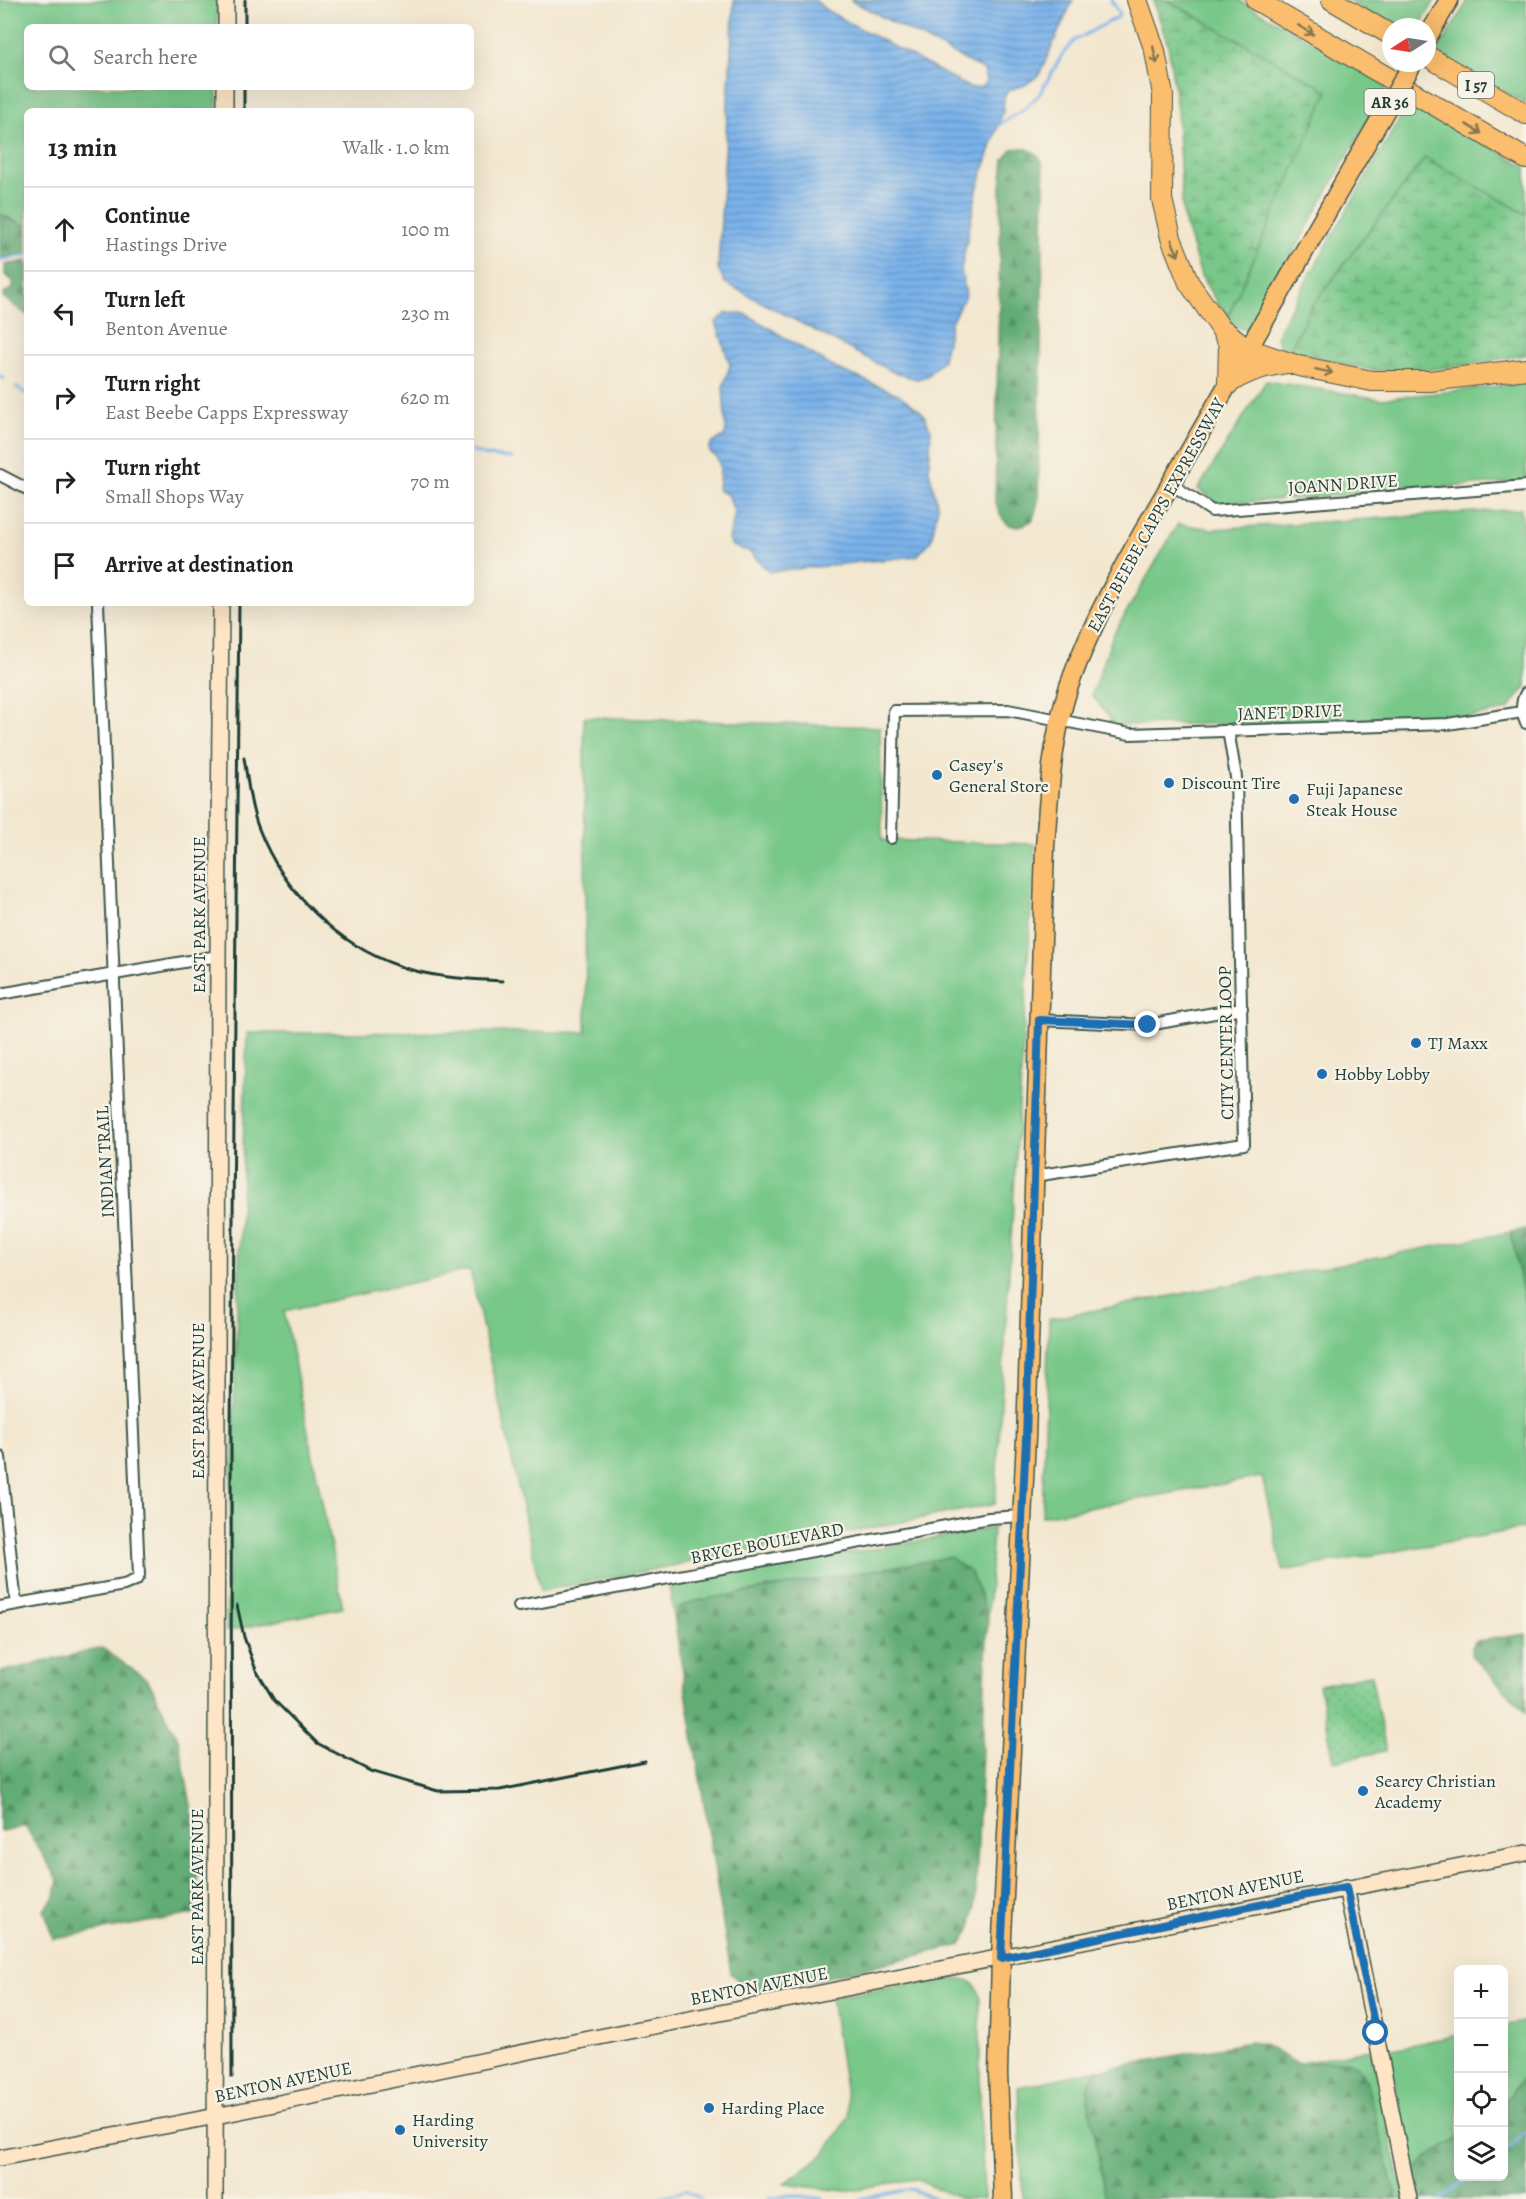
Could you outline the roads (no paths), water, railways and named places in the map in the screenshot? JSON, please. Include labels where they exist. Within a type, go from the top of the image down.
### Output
[{"type":"highway","points":[[1137,0],[1155,51],[1163,95],[1162,199],[1171,238],[1189,283],[1229,344],[1228,384]]},
{"type":"highway","name":"I 57","points":[[1256,0],[1526,159]]},
{"type":"highway","points":[[1332,0],[1382,30]]},
{"type":"highway","name":"I 57","points":[[1436,61],[1526,114]]},
{"type":"highway","points":[[1220,327],[1248,349],[1288,363],[1372,381],[1430,381],[1526,369]]},
{"type":"highway","points":[[1228,384],[1239,376],[1262,367],[1288,363]]},
{"type":"main road","points":[[1436,22],[1449,0]]},
{"type":"main road","name":"EAST BEEBE CAPPS EXPRESSWAY","points":[[1003,2199],[998,2073],[1001,1958],[1022,1515],[1045,847],[1050,785],[1059,721],[1090,632],[1171,484],[1408,72]]},
{"type":"street","points":[[226,0],[226,24]]},
{"type":"street","points":[[225,90],[225,108]]},
{"type":"street","points":[[0,475],[24,487]]},
{"type":"street","name":"JOANN DRIVE","points":[[1171,484],[1212,511],[1526,486]]},
{"type":"street","name":"INDIAN TRAIL","points":[[0,1607],[124,1585],[136,1580],[139,1575],[98,606]]},
{"type":"street","name":"EAST PARK AVENUE","points":[[215,2199],[221,606]]},
{"type":"street","points":[[1526,693],[1521,705],[1526,723]]},
{"type":"street","name":"JANET DRIVE","points":[[891,837],[894,711],[1008,710],[1130,734],[1448,724],[1522,712]]},
{"type":"street","name":"CITY CENTER LOOP","points":[[1034,1176],[1244,1144],[1236,777],[1228,730]]},
{"type":"street","points":[[0,994],[218,956]]},
{"type":"street","points":[[1039,1020],[1148,1025],[1242,1008]]},
{"type":"street","points":[[0,1457],[16,1604]]},
{"type":"street","name":"BRYCE BOULEVARD","points":[[519,1606],[977,1520],[1022,1515]]},
{"type":"street","name":"BENTON AVENUE","points":[[0,2157],[216,2116],[1346,1887],[1526,1853]]},
{"type":"street","points":[[1346,1887],[1409,2199]]},
{"type":"water","points":[[734,0],[815,0],[826,10],[970,88],[982,87],[986,81],[984,70],[850,0],[1073,0],[1039,75],[1025,85],[1009,90],[1004,97],[1003,111],[977,190],[961,270],[966,295],[951,322],[943,360],[927,376],[917,379],[895,373],[725,283],[718,268]]},
{"type":"water","points":[[727,313],[746,314],[835,368],[898,394],[922,412],[931,430],[929,470],[938,507],[931,541],[917,556],[769,572],[749,551],[732,546],[729,539],[735,514],[728,495],[718,490],[719,464],[709,448],[726,432],[723,387],[730,365],[716,322]]},
{"type":"waterway","points":[[998,125],[1022,111],[1039,95],[1062,55],[1075,40],[1118,17],[1119,13],[1111,0]]},
{"type":"waterway","points":[[0,260],[24,256]]},
{"type":"waterway","points":[[0,376],[4,379]]},
{"type":"waterway","points":[[16,387],[24,392]]},
{"type":"waterway","points":[[474,452],[487,456],[512,458]]},
{"type":"waterway","points":[[1508,2148],[1526,2133]]},
{"type":"waterway","points":[[1441,2199],[1464,2181]]},
{"type":"waterway","points":[[860,2199],[912,2189],[935,2199]]},
{"type":"waterway","points":[[656,2199],[686,2190],[700,2199]]},
{"type":"waterway","points":[[769,2199],[792,2195],[822,2199]]},
{"type":"railway","points":[[245,0],[245,24]]},
{"type":"railway","points":[[244,90],[244,108]]},
{"type":"railway","points":[[232,2077],[231,1427],[239,606]]},
{"type":"railway","points":[[244,758],[253,812],[269,852],[297,894],[333,929],[376,956],[412,970],[451,977],[503,981]]},
{"type":"railway","points":[[237,1605],[244,1637],[256,1670],[274,1700],[317,1743],[370,1771],[438,1791],[500,1790],[645,1761]]},
{"type":"place","name":"Casey's General Store","points":[[937,775]]},
{"type":"place","name":"Discount Tire","points":[[1169,783]]},
{"type":"place","name":"Fuji Japanese Steak House","points":[[1294,799]]},
{"type":"place","name":"TJ Maxx","points":[[1416,1043]]},
{"type":"place","name":"Hobby Lobby","points":[[1322,1074]]},
{"type":"place","name":"Searcy Christian Academy","points":[[1363,1791]]},
{"type":"place","name":"Harding Place","points":[[709,2108]]},
{"type":"place","name":"Harding University","points":[[400,2130]]}]
